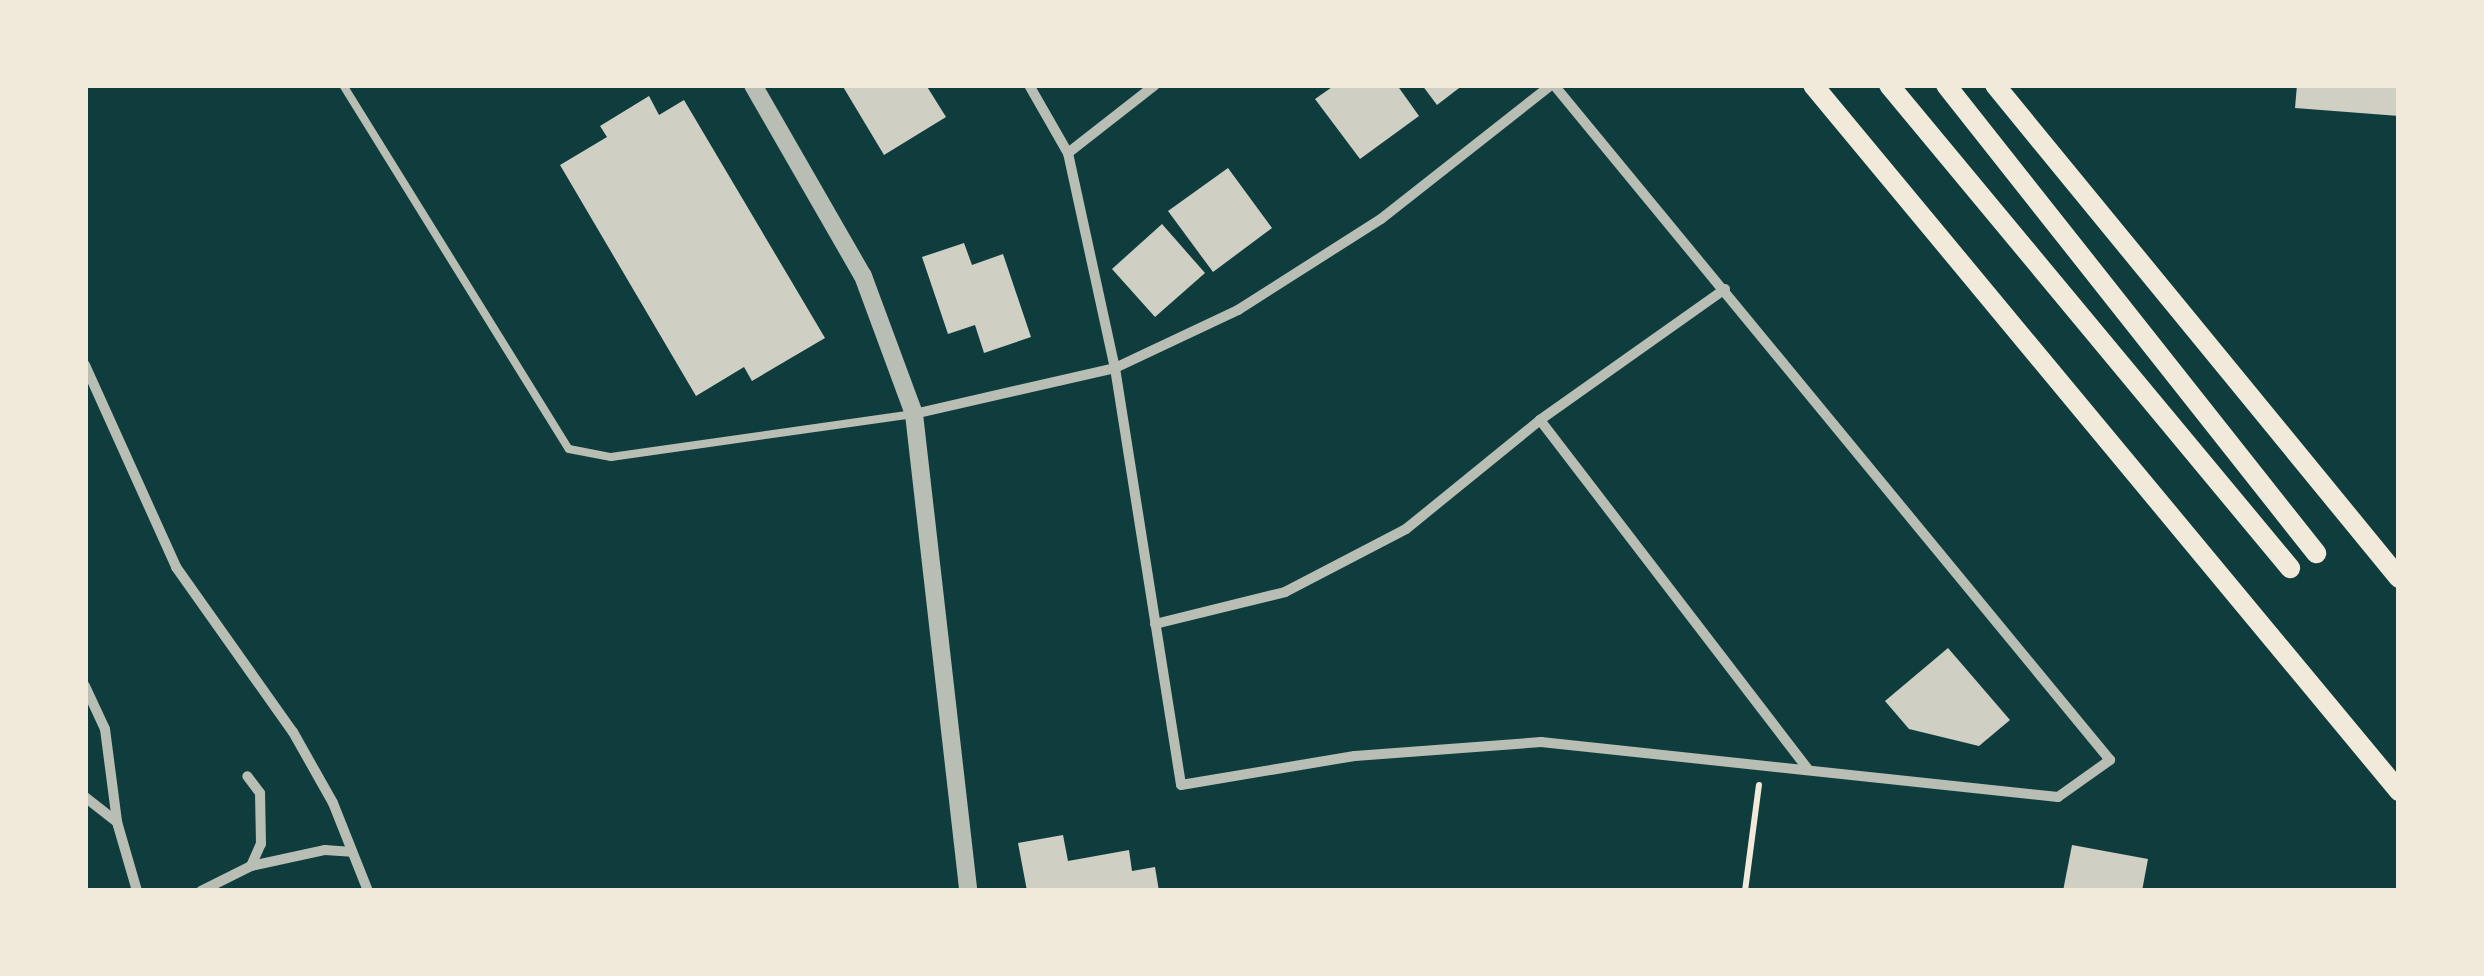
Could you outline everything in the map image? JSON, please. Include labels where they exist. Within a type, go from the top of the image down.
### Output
[{"type":"main road","points":[[1813,85],[2397,790]]},
{"type":"main road","points":[[1889,85],[2290,568]]},
{"type":"main road","points":[[1946,85],[2316,553]]},
{"type":"main road","points":[[1996,85],[2399,578]]},
{"type":"street","points":[[754,85],[863,276],[914,414],[968,891]]},
{"type":"street","points":[[914,414],[1116,368],[1238,310],[1365,229],[1553,85],[2110,760],[2058,797],[1541,742],[1354,756],[1181,785],[1116,368],[1068,154],[1030,85]]},
{"type":"street","points":[[1068,154],[1154,85]]},
{"type":"street","points":[[1155,624],[1286,592],[1388,538],[1540,420],[1725,289]]},
{"type":"street","points":[[85,365],[176,567],[293,732],[368,891]]},
{"type":"street","points":[[1540,420],[1807,768]]},
{"type":"street","points":[[85,686],[104,729],[117,822],[137,891]]},
{"type":"street","points":[[247,776],[264,818],[251,866]]},
{"type":"street","points":[[85,796],[117,822]]},
{"type":"street","points":[[201,891],[251,866],[325,850],[352,852]]},
{"type":"lane","points":[[343,85],[569,450],[611,457],[914,414]]},
{"type":"path","points":[[1745,891],[1762,764]]},
{"type":"building","points":[[842,85],[926,85],[946,117],[884,155]]},
{"type":"building","points":[[1335,85],[1397,85],[1419,116],[1360,159],[1315,99]]},
{"type":"building","points":[[1422,85],[1463,85],[1437,105]]},
{"type":"building","points":[[2297,85],[2399,85],[2399,116],[2295,108]]},
{"type":"building","points":[[649,96],[659,115],[684,100],[825,338],[752,381],[744,367],[696,396],[560,165],[607,137],[600,126]]},
{"type":"building","points":[[1228,168],[1272,228],[1213,272],[1168,211]]},
{"type":"building","points":[[1162,224],[1205,273],[1155,317],[1112,269]]},
{"type":"building","points":[[964,243],[972,265],[1003,254],[1031,337],[984,353],[975,325],[948,334],[922,257]]},
{"type":"building","points":[[1948,648],[2010,720],[1979,746],[1909,729],[1885,701]]},
{"type":"building","points":[[1063,835],[1068,861],[1129,850],[1132,871],[1155,867],[1159,891],[1027,891],[1018,843]]},
{"type":"building","points":[[2072,845],[2148,859],[2142,891],[2063,891]]}]
